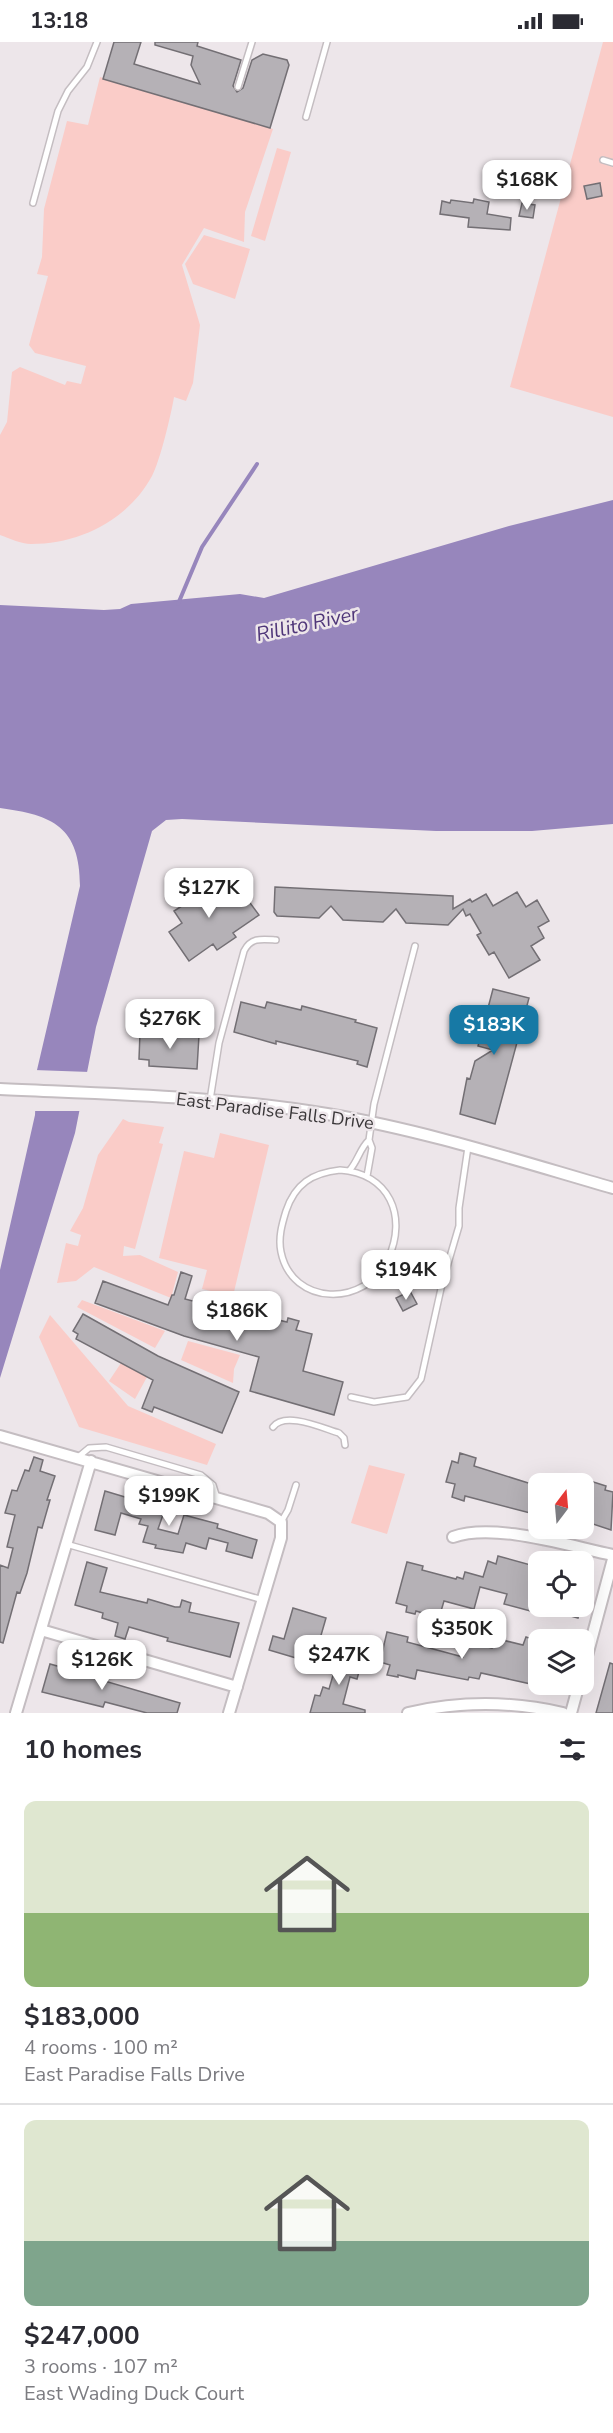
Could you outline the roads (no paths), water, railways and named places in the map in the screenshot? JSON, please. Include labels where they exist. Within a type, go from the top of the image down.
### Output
[{"type":"street","name":"East Paradise Falls Drive","points":[[0,1089],[210,1100],[324,1114],[468,1147],[613,1188]]},
{"type":"street","points":[[0,1437],[268,1513],[281,1522],[281,1538],[229,1713]]},
{"type":"street","points":[[16,1713],[91,1461]]},
{"type":"street","points":[[453,1537],[476,1531],[489,1531],[613,1557],[594,1629]]},
{"type":"street","points":[[41,1630],[237,1687]]},
{"type":"street","points":[[571,1713],[576,1695]]},
{"type":"street","points":[[408,1713],[440,1706],[485,1703],[534,1707],[563,1713]]},
{"type":"lane","points":[[33,204],[58,111],[68,91],[87,67],[97,42]]},
{"type":"lane","points":[[238,87],[252,42]]},
{"type":"lane","points":[[306,117],[327,42]]},
{"type":"lane","points":[[603,159],[613,163]]},
{"type":"lane","points":[[210,1100],[219,1043],[246,947],[256,939],[276,940]]},
{"type":"lane","points":[[367,1176],[372,1148],[369,1140],[370,1123],[416,946]]},
{"type":"lane","points":[[349,1171],[369,1140]]},
{"type":"lane","points":[[351,1397],[374,1402],[407,1397],[421,1379],[442,1284],[459,1226],[459,1208],[468,1147]]},
{"type":"lane","points":[[328,1171],[349,1171],[367,1176],[382,1187],[393,1204],[396,1223],[390,1255],[381,1273],[365,1287],[345,1294],[321,1293],[302,1283],[288,1269],[281,1253],[282,1224],[293,1195],[306,1180],[328,1171]]},
{"type":"lane","points":[[273,1427],[280,1420],[291,1419],[339,1433],[344,1438],[345,1445]]},
{"type":"lane","points":[[77,1458],[89,1448],[106,1447],[201,1475],[213,1485],[217,1498]]},
{"type":"lane","points":[[281,1522],[288,1510],[296,1485]]},
{"type":"lane","points":[[66,1544],[263,1600]]},
{"type":"water","name":"Rillito River","points":[[613,500],[613,824],[532,831],[436,831],[182,819],[166,820],[152,831],[96,1027],[75,1133],[0,1378],[0,1270],[35,1115],[37,1070],[80,886],[75,850],[69,837],[60,828],[49,820],[35,815],[0,808],[0,605],[104,610],[120,609],[131,604],[240,594],[264,598],[509,526]]},
{"type":"waterway","points":[[178,604],[202,547],[257,464]]}]
